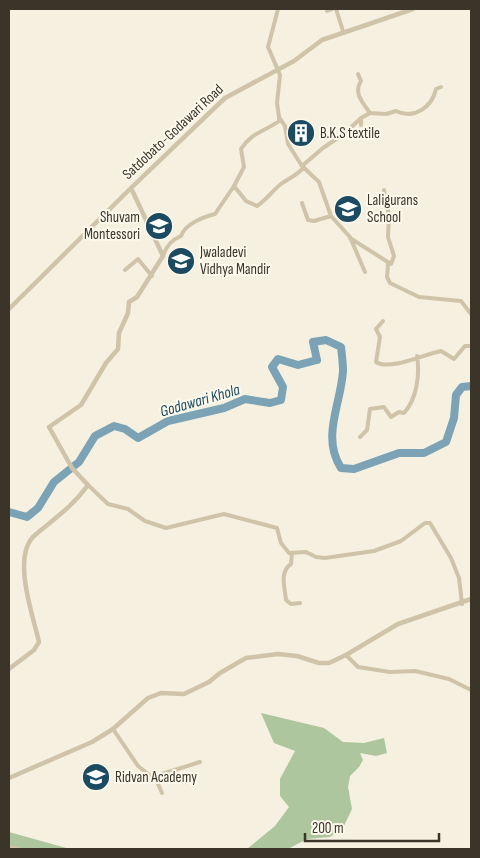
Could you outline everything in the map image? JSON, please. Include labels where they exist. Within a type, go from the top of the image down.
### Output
[{"type":"street","points":[[278,9],[268,47],[280,75],[277,103],[280,117],[285,126],[288,144],[303,167],[320,182],[331,216],[350,237],[388,264]]},
{"type":"street","points":[[327,9],[327,11],[332,9]]},
{"type":"street","points":[[336,9],[343,31]]},
{"type":"street","name":"Satdobato-Godawari Road","points":[[9,309],[225,98],[294,61],[322,40],[343,31],[372,24],[413,9]]},
{"type":"street","points":[[358,74],[361,81],[357,87],[358,95],[370,113]]},
{"type":"street","points":[[234,186],[246,201],[257,206],[269,198],[280,184],[291,179],[323,148],[346,133],[361,118],[370,113],[386,114],[396,111],[402,114],[421,110],[434,100],[436,89],[441,87]]},
{"type":"street","points":[[280,117],[279,121],[271,127],[250,136],[241,149],[244,167],[215,214],[201,218],[166,247],[152,276],[137,297],[129,302],[128,313],[119,333],[118,349],[80,405],[49,427],[72,468],[108,504],[128,510],[145,521],[166,528],[224,514],[277,528],[285,550],[292,553],[306,552],[316,557],[325,558],[374,551],[401,541],[421,525],[430,523],[451,558],[459,578],[462,604]]},
{"type":"street","points":[[361,118],[361,125]]},
{"type":"street","points":[[131,188],[163,256]]},
{"type":"street","points":[[384,190],[389,216],[388,237],[394,256],[391,264],[388,264]]},
{"type":"street","points":[[302,203],[308,220],[314,221],[331,216]]},
{"type":"street","points":[[350,237],[365,272]]},
{"type":"street","points":[[124,270],[138,259],[152,276]]},
{"type":"street","points":[[388,264],[387,277],[390,283],[419,297],[461,301],[471,314]]},
{"type":"street","points":[[384,321],[376,329],[380,337],[376,362],[387,366],[417,356],[441,351],[454,359],[465,346],[471,346]]},
{"type":"street","points":[[360,437],[367,430],[370,409],[384,407],[391,417],[399,412],[404,413],[410,407],[419,370],[417,356]]},
{"type":"street","points":[[9,669],[34,650],[38,642],[23,573],[24,556],[28,544],[33,537],[70,508],[86,484]]},
{"type":"street","points":[[292,553],[291,564],[285,571],[284,578],[286,600],[291,604],[300,603]]},
{"type":"street","points":[[9,778],[92,742],[113,729],[148,698],[161,693],[184,694],[209,682],[220,673],[246,658],[278,654],[325,663],[346,655],[398,624],[471,600]]},
{"type":"street","points":[[346,655],[358,667],[390,672],[415,670],[450,679],[471,690]]},
{"type":"street","points":[[113,729],[138,766],[152,777],[200,762]]},
{"type":"street","points":[[155,777],[162,793]]},
{"type":"street","points":[[9,847],[18,849]]},
{"type":"green space","points":[[261,713],[324,728],[343,742],[364,743],[384,738],[387,753],[376,756],[360,753],[363,760],[350,776],[348,787],[352,809],[343,828],[330,837],[307,839],[288,849],[247,849],[275,826],[289,807],[280,796],[280,779],[295,751],[274,743]]},
{"type":"green space","points":[[9,832],[70,849],[23,849],[9,847]]},
{"type":"waterway","name":"Godawari Khola","points":[[9,512],[27,517],[38,508],[54,482],[79,462],[95,436],[114,426],[125,429],[138,438],[168,421],[224,408],[245,399],[270,403],[281,400],[283,387],[272,367],[278,359],[298,365],[317,360],[313,342],[326,340],[341,347],[342,383],[332,432],[335,456],[341,468],[354,469],[399,453],[424,453],[446,442],[454,418],[456,395],[462,387],[471,386]]},
{"type":"place","name":"B.K.S textile","points":[[301,133]]},
{"type":"place","name":"Laligurans School","points":[[348,209]]},
{"type":"place","name":"Shuvam Montessori","points":[[159,226]]},
{"type":"place","name":"Jwaladevi Vidhya Mandir","points":[[181,261]]},
{"type":"place","name":"Ridvan Academy","points":[[96,777]]}]
